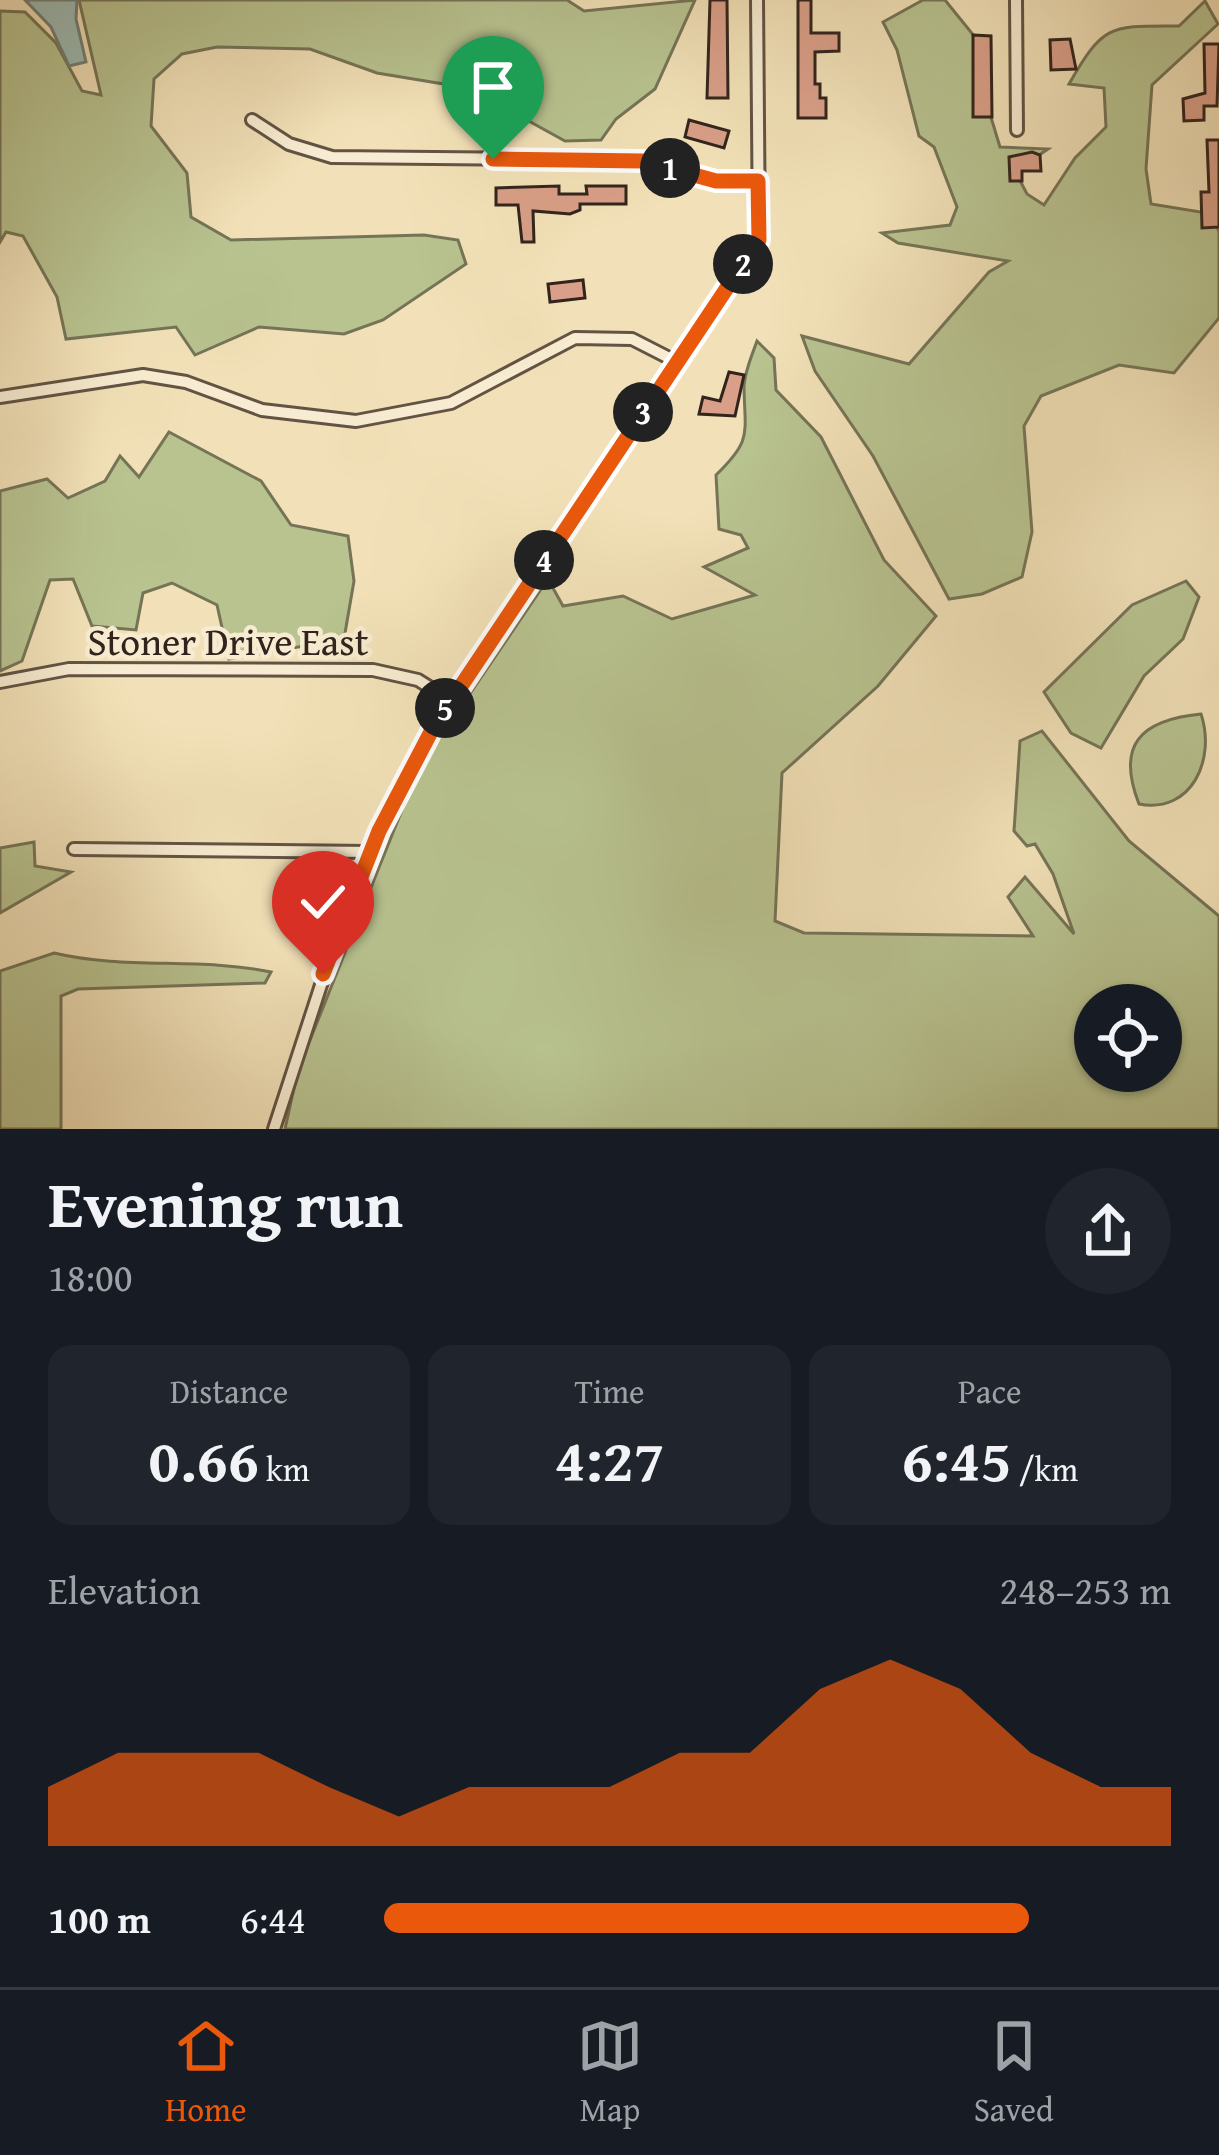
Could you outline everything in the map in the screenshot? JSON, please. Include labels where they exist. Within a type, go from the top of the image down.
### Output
[{"type":"street","points":[[274,1129],[302,1034],[370,852],[450,700],[759,240],[757,0]]},
{"type":"street","points":[[1016,0],[1017,130]]},
{"type":"street","points":[[252,120],[289,144],[332,157],[630,160],[716,181],[758,181]]},
{"type":"street","points":[[0,397],[143,375],[186,382],[262,410],[356,421],[451,403],[575,338],[632,339],[677,362]]},
{"type":"street","name":"Stoner Drive East","points":[[0,682],[69,669],[373,670],[418,680],[450,700]]},
{"type":"street","points":[[74,849],[370,852]]},
{"type":"green space","points":[[79,0],[567,0],[584,11],[695,0],[655,89],[616,119],[601,140],[565,141],[527,120],[498,93],[377,73],[310,49],[217,47],[182,54],[154,79],[151,126],[187,173],[191,217],[231,240],[424,235],[458,240],[466,264],[383,320],[344,334],[259,327],[195,355],[176,327],[66,339],[57,297],[23,236],[6,232],[0,242],[0,11],[25,12],[56,43],[82,91],[101,95]]},
{"type":"green space","points":[[923,0],[945,0],[983,47],[980,81],[1000,147],[1048,149],[1015,171],[1027,194],[1044,205],[1075,158],[1106,127],[1104,88],[1069,84],[1091,49],[1123,28],[1179,26],[1205,1],[1218,24],[1152,85],[1146,169],[1151,204],[1213,214],[1219,232],[1219,318],[1174,373],[1119,365],[1041,396],[1024,426],[1032,532],[1022,577],[982,594],[949,599],[873,456],[815,371],[802,336],[909,364],[989,272],[1008,261],[898,243],[882,233],[950,225],[957,207],[934,147],[919,136],[897,50],[883,22]]},
{"type":"green space","points":[[757,341],[774,358],[776,390],[821,437],[884,560],[936,616],[878,686],[782,773],[775,921],[804,933],[1033,936],[1008,897],[1025,877],[1074,934],[1053,874],[1035,844],[1027,846],[1014,831],[1020,741],[1042,731],[1129,841],[1219,916],[1219,1129],[285,1129],[298,1070],[418,770],[548,579],[563,606],[623,596],[672,619],[755,595],[704,567],[748,548],[741,535],[719,529],[716,475],[744,436],[747,370]]},
{"type":"green space","points":[[169,432],[261,481],[291,525],[348,536],[354,581],[344,639],[229,659],[217,605],[172,583],[143,593],[136,630],[92,626],[73,579],[50,580],[22,661],[0,671],[0,491],[47,479],[68,498],[105,481],[120,456],[139,477]]},
{"type":"green space","points":[[1186,581],[1199,597],[1183,639],[1144,676],[1101,748],[1071,733],[1044,692],[1132,605]]},
{"type":"green space","points":[[1201,714],[1205,748],[1195,780],[1173,800],[1139,804],[1130,766],[1139,739],[1162,722]]},
{"type":"green space","points":[[34,842],[35,866],[71,872],[0,913],[0,848]]},
{"type":"green space","points":[[54,953],[271,972],[265,983],[78,989],[61,996],[61,1129],[0,1129],[0,971]]},
{"type":"water","points":[[25,0],[77,0],[76,19],[86,62],[69,66],[51,27]]},
{"type":"building","points":[[710,0],[727,0],[728,98],[707,98]]},
{"type":"building","points":[[798,0],[811,0],[811,33],[839,33],[839,51],[815,52],[815,84],[820,84],[820,98],[826,98],[826,118],[798,118]]},
{"type":"building","points":[[973,35],[991,36],[992,117],[973,117]]},
{"type":"building","points":[[1070,39],[1076,69],[1051,70],[1050,40]]},
{"type":"building","points":[[1204,44],[1219,44],[1217,106],[1204,106],[1204,120],[1184,121],[1183,99],[1205,93]]},
{"type":"building","points":[[689,120],[729,131],[724,148],[685,137]]},
{"type":"building","points":[[1207,140],[1219,140],[1219,227],[1202,228],[1201,192],[1209,192]]},
{"type":"building","points":[[1040,155],[1041,171],[1022,171],[1022,181],[1010,181],[1009,157]]},
{"type":"building","points":[[559,186],[559,194],[587,194],[586,186],[626,186],[626,204],[580,204],[580,210],[570,214],[533,211],[534,242],[522,242],[518,205],[496,205],[496,188]]},
{"type":"building","points":[[583,280],[585,298],[550,302],[548,284]]},
{"type":"building","points":[[729,372],[744,375],[735,416],[699,414],[703,397],[720,401]]},
{"type":"route","points":[[323,974],[379,831],[433,728],[759,240],[758,181],[716,181],[643,161],[493,159]]}]
